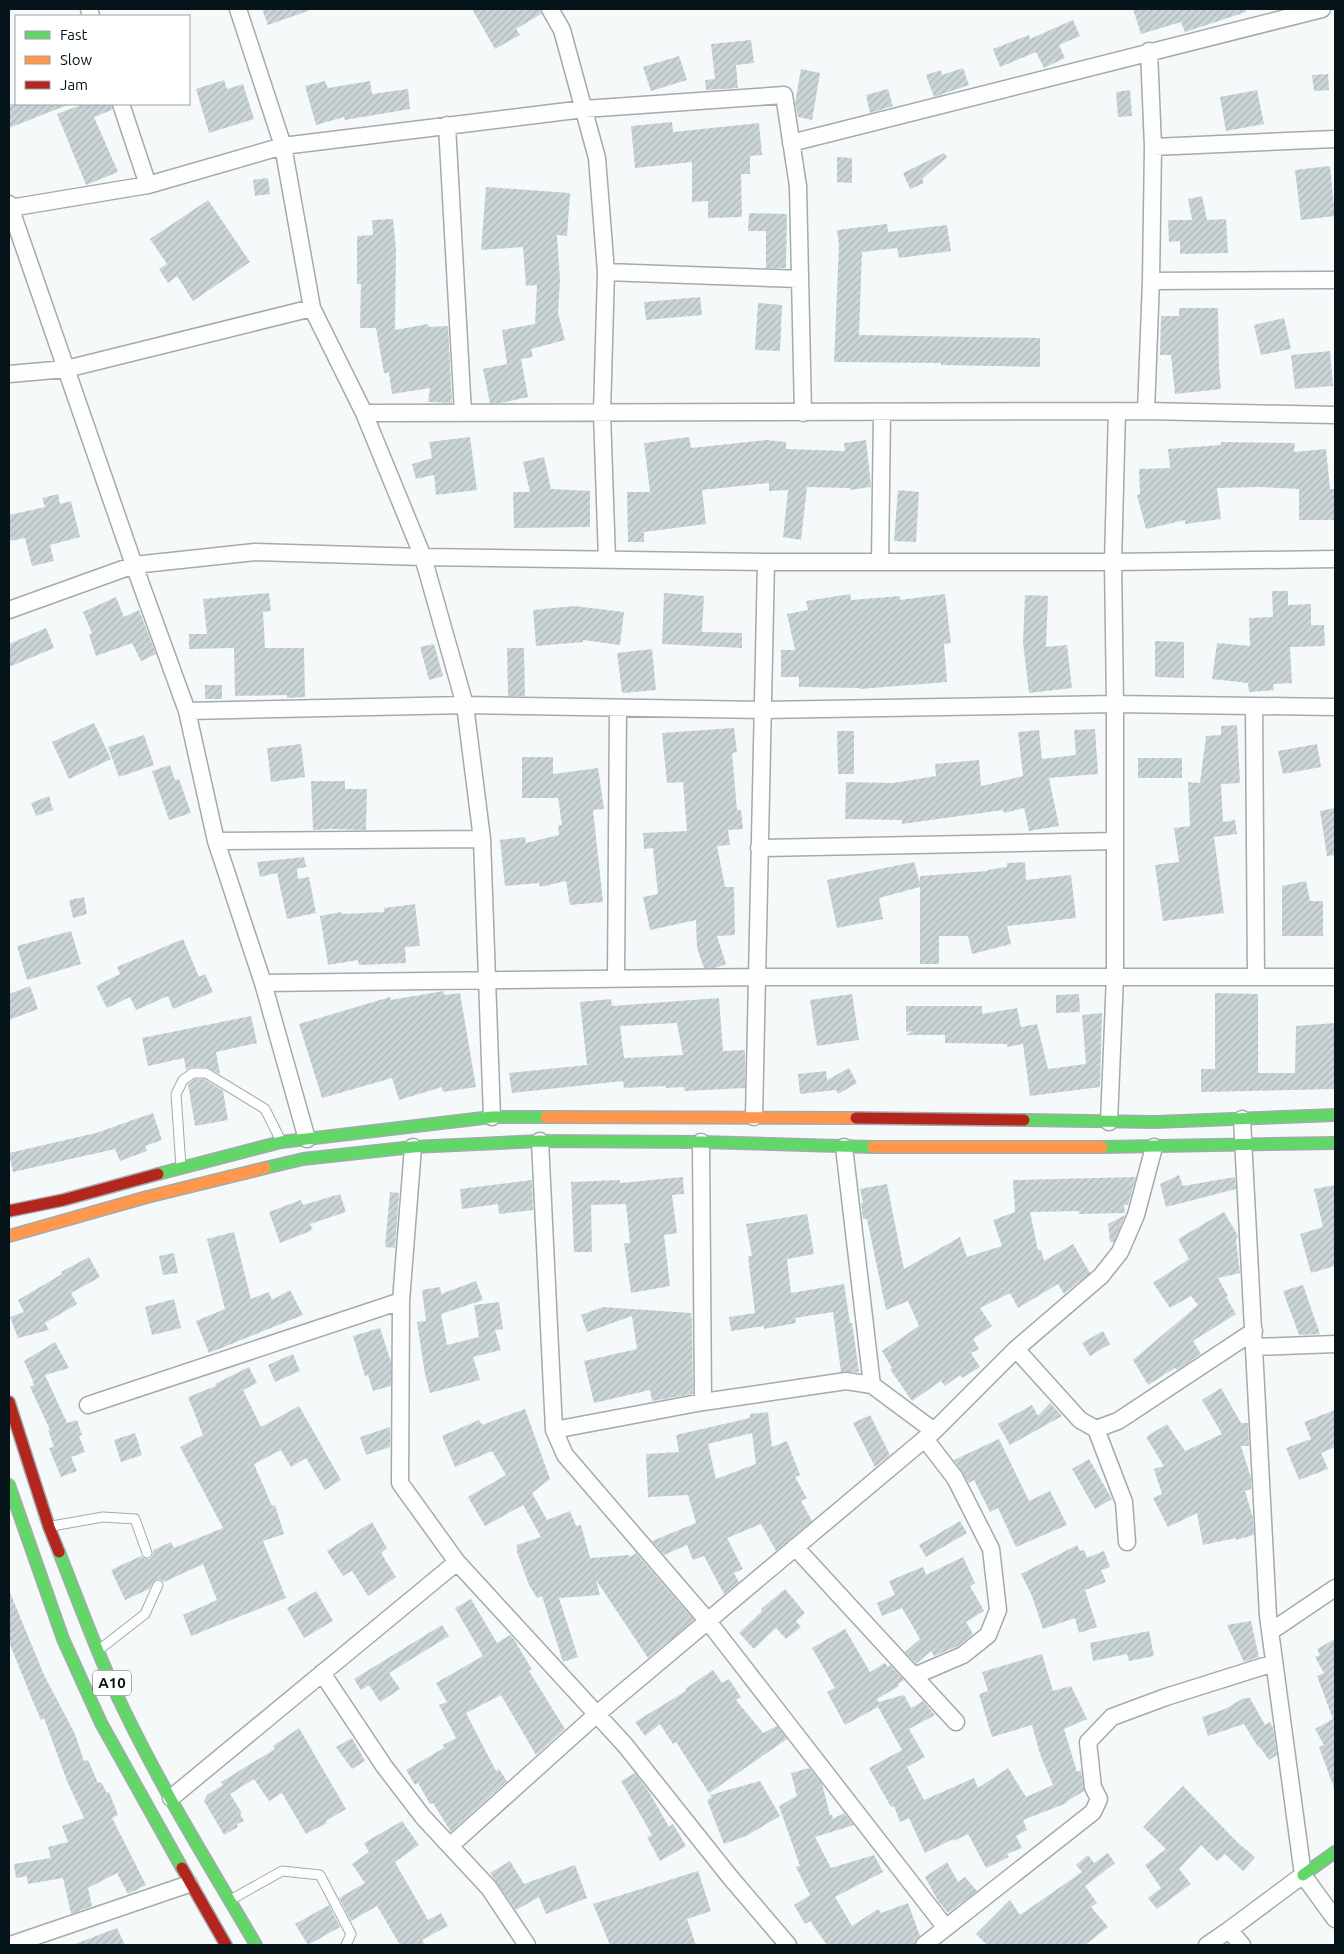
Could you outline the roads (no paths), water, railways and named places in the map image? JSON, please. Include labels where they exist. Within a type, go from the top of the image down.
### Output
[{"type":"main road","points":[[9,1211],[63,1200],[281,1142],[492,1117],[754,1117],[1109,1122],[1335,1115]]},
{"type":"main road","points":[[9,1236],[147,1198],[303,1159],[413,1147],[540,1141],[701,1142],[844,1147],[1154,1147],[1335,1143]]},
{"type":"main road","name":"A10","points":[[9,1402],[50,1527],[98,1650],[124,1710],[171,1798],[256,1945]]},
{"type":"main road","name":"A10","points":[[9,1485],[63,1639],[101,1724],[226,1945]]},
{"type":"main road","points":[[1303,1875],[1335,1852]]},
{"type":"street","points":[[238,9],[283,146],[312,308],[364,414],[423,557],[465,705],[482,839],[492,1117]]},
{"type":"street","points":[[550,9],[562,30],[597,158],[606,272],[602,413],[607,560]]},
{"type":"street","points":[[791,143],[1322,9]]},
{"type":"street","points":[[1146,411],[1151,280],[1153,147],[1149,52]]},
{"type":"street","points":[[307,1138],[263,983],[216,841],[187,711],[9,206],[148,185],[283,146],[584,109],[784,95],[798,186],[803,413]]},
{"type":"street","points":[[120,105],[148,185]]},
{"type":"street","points":[[447,126],[463,413]]},
{"type":"street","points":[[1153,147],[1335,139]]},
{"type":"street","points":[[606,272],[800,279]]},
{"type":"street","points":[[1151,280],[1335,280]]},
{"type":"street","points":[[9,374],[66,369],[312,308]]},
{"type":"street","points":[[1109,1122],[1115,976],[1113,562],[1117,411]]},
{"type":"street","points":[[364,414],[1146,411],[1335,415]]},
{"type":"street","points":[[880,562],[882,413]]},
{"type":"street","points":[[9,610],[134,565],[255,552],[423,557],[766,562],[1113,562],[1335,558]]},
{"type":"street","points":[[754,1117],[766,562]]},
{"type":"street","points":[[187,711],[465,705],[762,710],[1115,704],[1335,707]]},
{"type":"street","points":[[1254,706],[1256,977]]},
{"type":"street","points":[[616,978],[618,708]]},
{"type":"street","points":[[216,841],[482,839]]},
{"type":"street","points":[[759,848],[1115,841]]},
{"type":"street","points":[[263,983],[756,976],[1335,977]]},
{"type":"street","points":[[1242,1119],[1270,1632],[1303,1875],[1335,1919]]},
{"type":"street","points":[[540,1141],[554,1430],[565,1455],[707,1620],[946,1928]]},
{"type":"street","points":[[701,1142],[703,1402]]},
{"type":"street","points":[[413,1147],[401,1301],[400,1483],[457,1562],[625,1745],[730,1877],[788,1945]]},
{"type":"street","points":[[844,1147],[872,1385]]},
{"type":"street","points":[[450,1846],[597,1714],[930,1435],[1016,1350],[1101,1276],[1120,1252],[1136,1215],[1154,1147]]},
{"type":"street","points":[[88,1405],[401,1301]]},
{"type":"street","points":[[1096,1429],[1118,1421],[1254,1331]]},
{"type":"street","points":[[1255,1347],[1335,1344]]},
{"type":"street","points":[[1016,1350],[1080,1420],[1096,1429],[1124,1502],[1126,1542]]},
{"type":"street","points":[[554,1430],[703,1402],[846,1381],[872,1385],[930,1435],[955,1478],[990,1549],[998,1610],[988,1635],[963,1655],[914,1676]]},
{"type":"street","points":[[795,1547],[956,1722]]},
{"type":"street","points":[[171,1798],[457,1562]]},
{"type":"street","points":[[1270,1632],[1335,1588]]},
{"type":"street","points":[[924,1945],[1093,1812],[1099,1799],[1093,1787],[1088,1742],[1112,1717],[1274,1663]]},
{"type":"street","points":[[322,1673],[384,1766],[423,1817],[490,1888],[527,1945]]},
{"type":"street","points":[[1207,1945],[1303,1875]]},
{"type":"street","points":[[10,1945],[190,1884]]},
{"type":"street","points":[[1229,1930],[1242,1945]]},
{"type":"lane","points":[[181,1168],[176,1094],[183,1080],[193,1073],[206,1073],[265,1109],[281,1142]]},
{"type":"lane","points":[[50,1527],[103,1517],[135,1519],[148,1553]]},
{"type":"lane","points":[[98,1650],[145,1614],[158,1585]]},
{"type":"lane","points":[[230,1900],[282,1871],[320,1875],[351,1934],[346,1945]]}]
